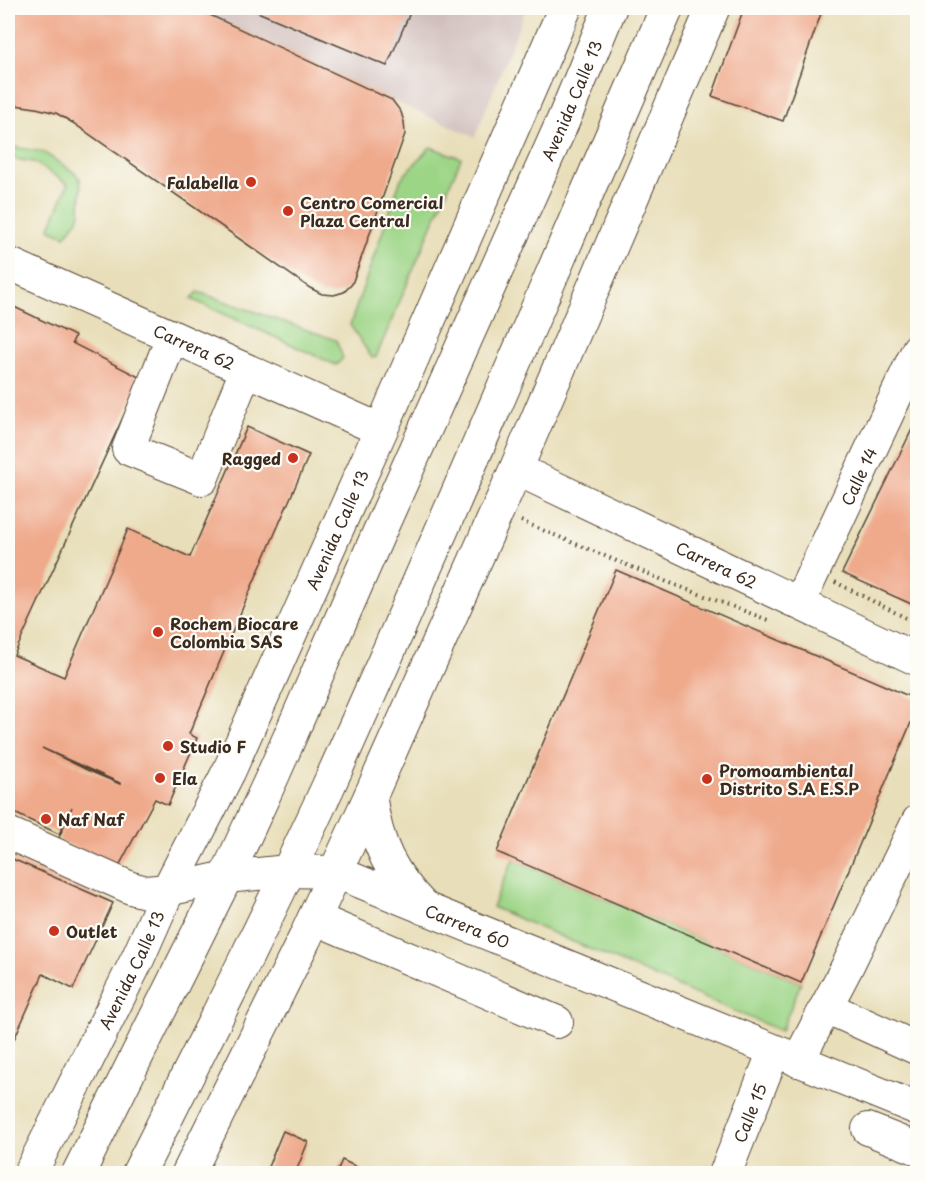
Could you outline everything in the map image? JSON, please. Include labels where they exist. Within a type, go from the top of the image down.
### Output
[{"type":"main road","name":"Avenida Calle 13","points":[[30,1173],[138,958],[168,890],[229,771],[565,8]]},
{"type":"main road","name":"Avenida Calle 13","points":[[78,1173],[226,877],[274,772],[563,121],[610,8]]},
{"type":"main road","points":[[138,1173],[243,965],[327,787],[667,8]]},
{"type":"main road","points":[[188,1173],[314,918],[504,520],[516,469],[713,8]]},
{"type":"main road","points":[[375,441],[377,537]]},
{"type":"main road","points":[[424,568],[504,520]]},
{"type":"main road","points":[[370,797],[376,831],[384,852],[394,872],[424,908]]},
{"type":"street","name":"Carrera 62","points":[[8,264],[246,370],[375,441]]},
{"type":"street","points":[[172,337],[128,449],[202,479],[246,370]]},
{"type":"street","name":"Calle 14","points":[[799,603],[918,349]]},
{"type":"street","name":"Carrera 62","points":[[516,469],[918,660]]},
{"type":"street","name":"Calle 15","points":[[725,1173],[786,1056],[826,1007],[918,821]]},
{"type":"street","name":"Carrera 60","points":[[8,833],[131,888],[146,892],[168,890],[226,877],[288,871],[336,872],[918,1109]]},
{"type":"street","points":[[314,918],[557,1022]]},
{"type":"street","points":[[826,1007],[918,1049]]},
{"type":"street","points":[[868,1129],[918,1149]]},
{"type":"path","points":[[504,520],[772,622]]},
{"type":"path","points":[[814,571],[918,624]]},
{"type":"shaded area","points":[[195,8],[526,8],[475,137]]},
{"type":"green space","points":[[8,146],[43,152],[75,173],[80,179],[80,213],[78,220],[65,236],[49,229],[68,184],[34,162],[8,158]]},
{"type":"green space","points":[[430,147],[461,158],[376,357],[372,358],[350,325],[401,179]]},
{"type":"green space","points":[[198,292],[336,340],[343,358],[336,365],[191,299]]},
{"type":"green space","points":[[513,859],[801,983],[781,1031],[492,907]]},
{"type":"building","name":"Centro Comercial Plaza Central","points":[[8,8],[195,8],[392,100],[401,112],[405,134],[352,284],[344,292],[334,295],[322,294],[310,288],[73,123],[56,113],[8,104]]},
{"type":"building","points":[[248,8],[412,8],[387,66]]},
{"type":"building","points":[[744,8],[823,8],[783,121],[712,96]]},
{"type":"building","points":[[8,304],[75,336],[72,343],[141,378],[14,655],[64,677],[128,529],[190,557],[247,427],[309,455],[189,734],[197,738],[168,805],[155,799],[119,866],[58,840],[72,807],[59,834],[8,810]],"holes":[[[42,748],[120,783],[87,770]]]},
{"type":"building","points":[[918,417],[918,607],[842,573]]},
{"type":"building","name":"Promoambiental Distrito S.A E.S.P","points":[[616,570],[918,700],[918,706],[801,983],[497,852]]},
{"type":"building","name":"Outlet","points":[[8,857],[113,903],[73,989],[43,974],[8,1053]]},
{"type":"building","points":[[283,1131],[308,1142],[295,1174],[265,1174]]},
{"type":"building","points":[[342,1160],[359,1168],[357,1174],[336,1174]]},
{"type":"place","name":"Falabella","points":[[251,182]]},
{"type":"place","name":"Centro Comercial Plaza Central","points":[[288,211]]},
{"type":"place","name":"Ragged","points":[[293,458]]},
{"type":"place","name":"Rochem Biocare Colombia SAS","points":[[158,632]]},
{"type":"place","name":"Studio F","points":[[168,746]]},
{"type":"place","name":"Ela","points":[[160,778]]},
{"type":"place","name":"Promoambiental Distrito S.A E.S.P","points":[[707,779]]},
{"type":"place","name":"Naf Naf","points":[[46,819]]},
{"type":"place","name":"Outlet","points":[[54,931]]}]
